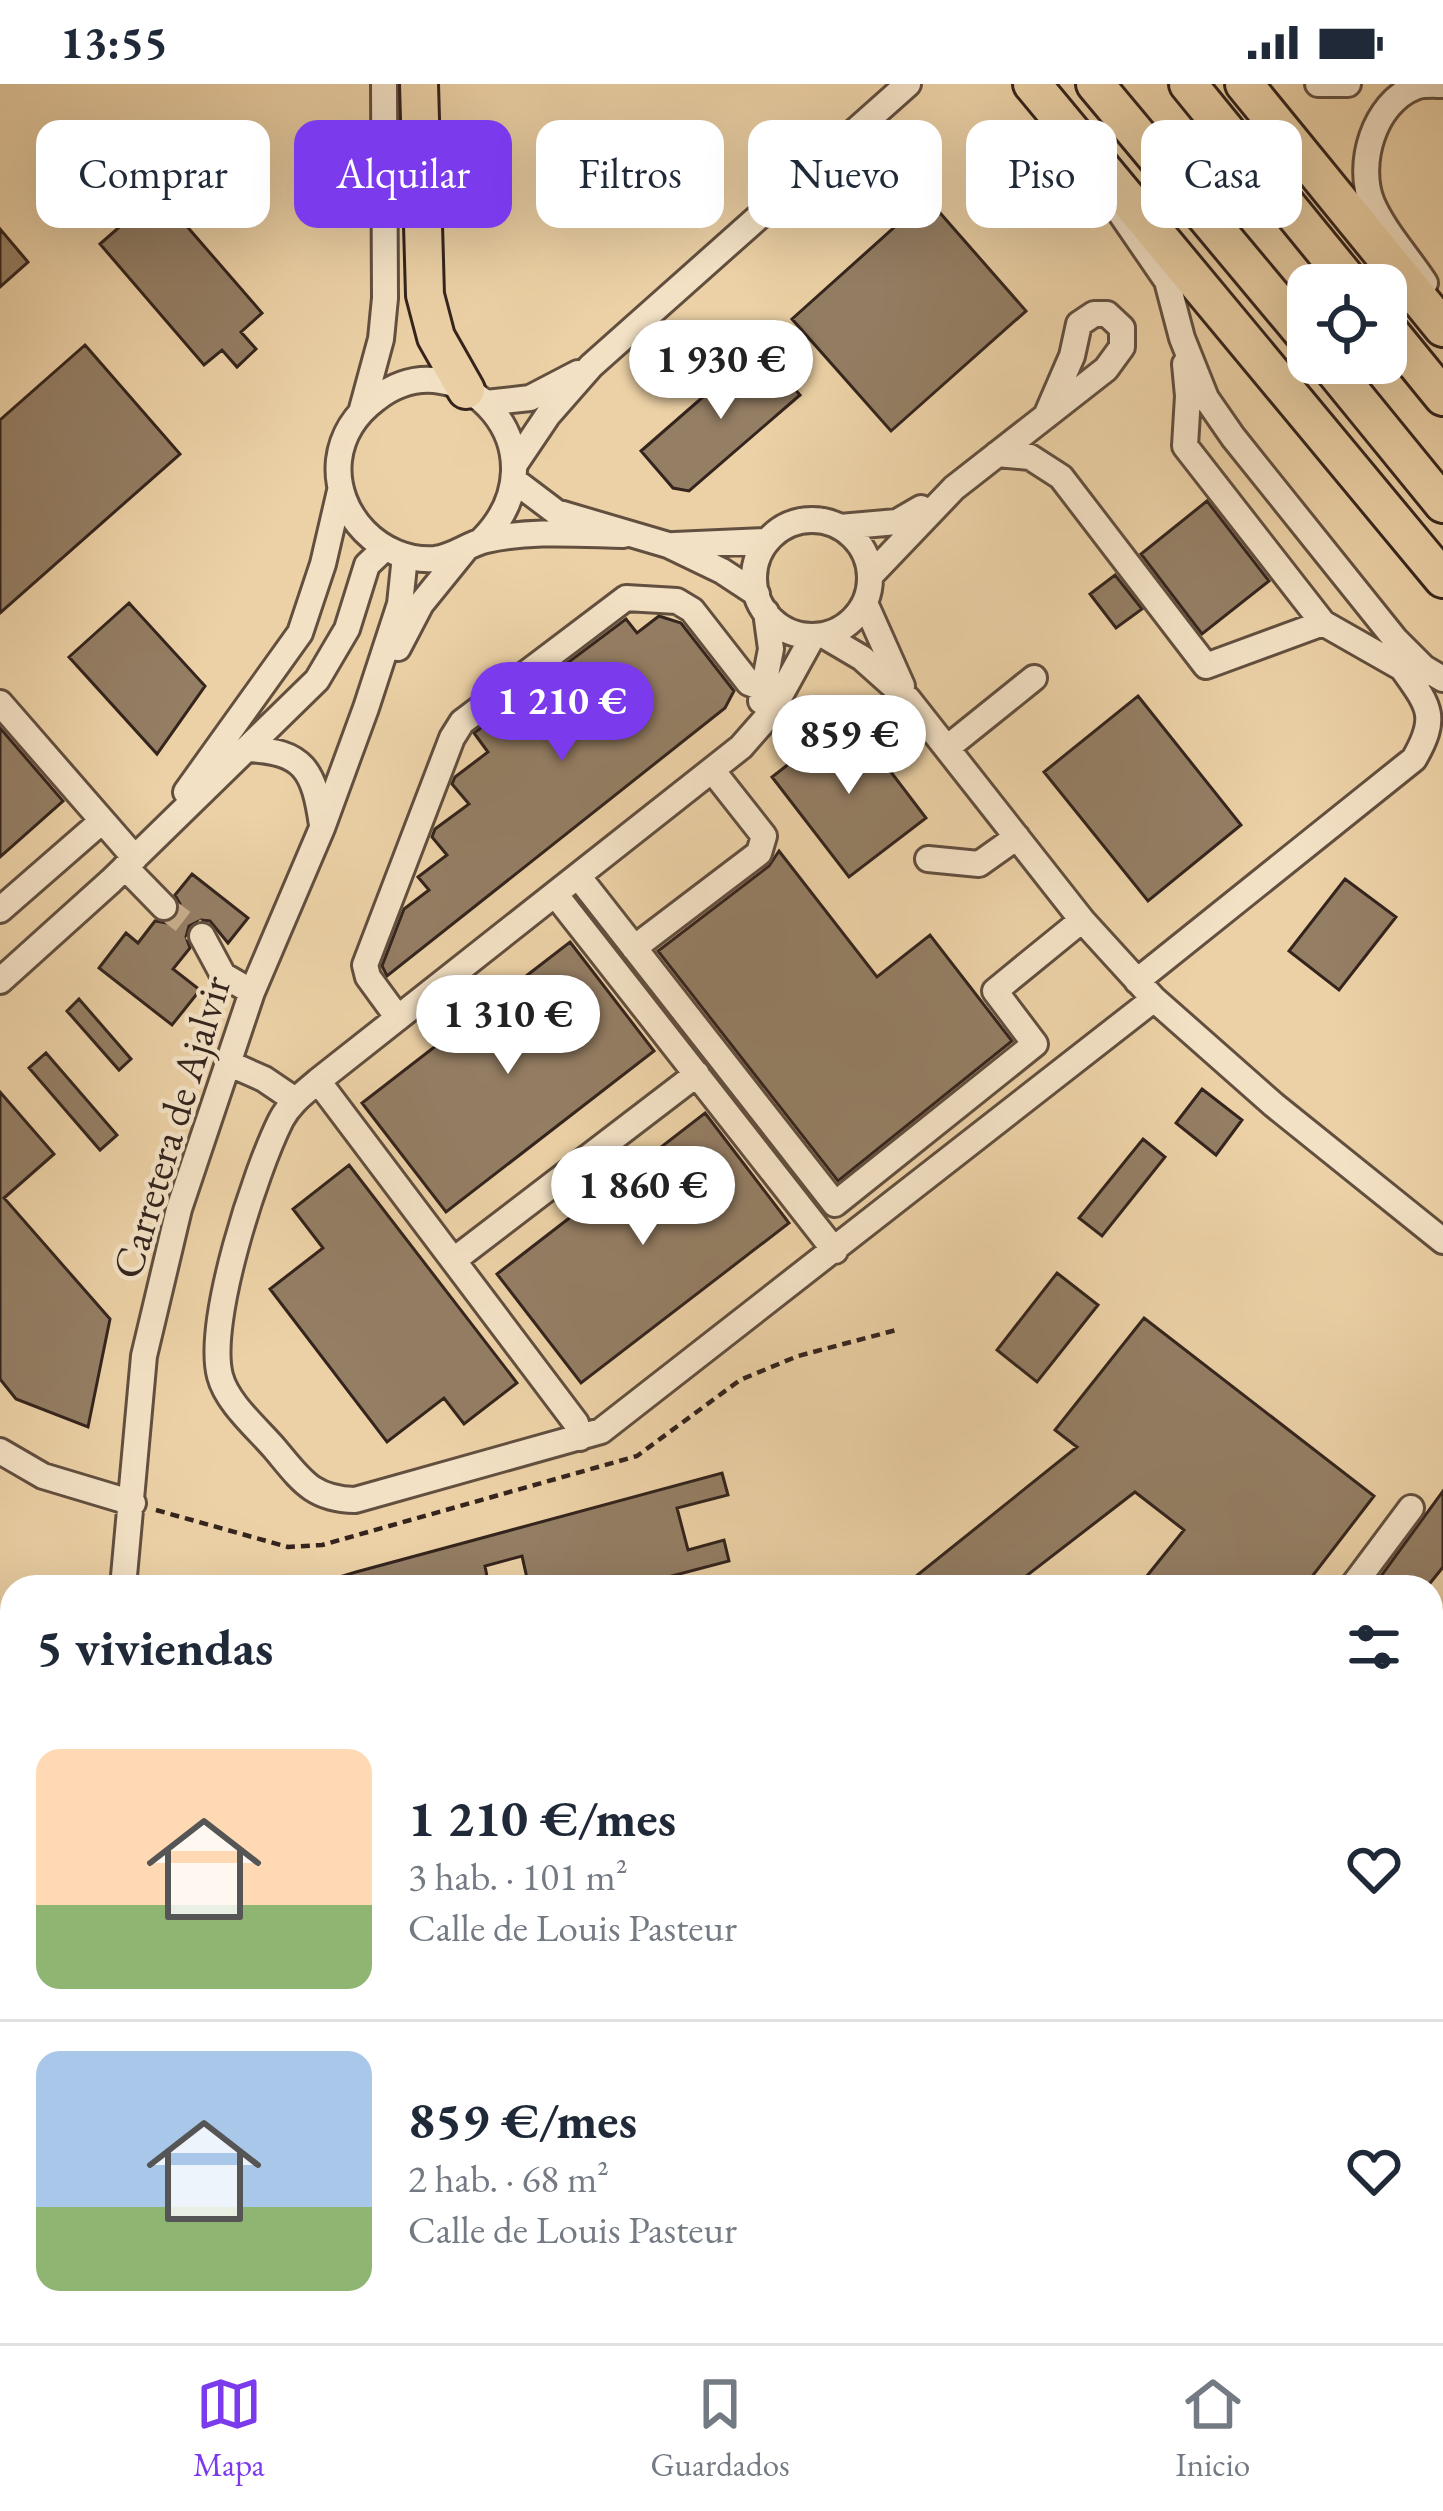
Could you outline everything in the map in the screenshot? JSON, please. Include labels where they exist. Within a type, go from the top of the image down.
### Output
[{"type":"highway","points":[[419,84],[424,295],[436,337],[476,397]]},
{"type":"highway","points":[[1031,84],[1443,579]]},
{"type":"highway","points":[[1094,84],[1287,314]]},
{"type":"highway","points":[[1188,84],[1335,264]]},
{"type":"highway","points":[[1244,84],[1443,328]]},
{"type":"highway","points":[[1407,353],[1443,397]]},
{"type":"highway","points":[[1345,384],[1443,504]]},
{"type":"street","points":[[362,410],[381,339],[385,298],[384,84]]},
{"type":"street","points":[[515,472],[548,415],[591,366],[908,84]]},
{"type":"street","points":[[741,747],[765,689],[771,649],[758,557],[782,528],[801,521],[821,520],[840,527],[856,539],[866,556],[870,576],[865,603],[854,618],[818,636],[770,714],[741,747],[318,1081],[281,1119],[261,1170],[217,1322],[216,1355],[221,1382],[317,1494],[356,1500],[580,1438],[618,1420],[836,1251],[1146,990],[1414,760],[1429,733],[1423,671],[1206,398],[1182,338],[1167,281],[1031,84]]},
{"type":"street","points":[[1318,84],[1348,84]]},
{"type":"street","points":[[1443,85],[1418,86],[1380,116],[1370,143],[1367,173],[1372,202],[1443,310]]},
{"type":"street","points":[[1182,338],[1188,396],[1185,446],[1323,623],[1423,671]]},
{"type":"street","points":[[153,838],[300,633],[323,564],[340,488],[339,460],[346,433],[362,410],[384,393],[410,383],[438,382],[476,397],[530,398],[591,366]]},
{"type":"street","points":[[473,546],[509,503],[515,472],[511,441],[476,397]]},
{"type":"street","points":[[840,527],[897,522],[953,488],[1046,416]]},
{"type":"street","points":[[997,454],[1030,457],[1061,477],[1206,666],[1323,623]]},
{"type":"street","points":[[515,472],[556,512],[668,545],[722,571],[761,603],[778,626],[795,634],[818,636],[862,658],[908,699],[1082,920],[1146,990],[1274,1105],[1443,1240]]},
{"type":"street","points":[[340,488],[357,523],[395,552],[435,559],[473,546],[552,533],[623,535]]},
{"type":"street","points":[[870,576],[953,488]]},
{"type":"street","points":[[668,545],[767,541]]},
{"type":"street","name":"Carretera de Ajalvir","points":[[366,708],[421,604],[473,546]]},
{"type":"street","points":[[0,981],[130,863],[316,680],[347,629],[368,566],[395,552]]},
{"type":"street","name":"Carretera de Ajalvir","points":[[124,1575],[144,1356],[179,1209],[252,992],[322,828],[366,708],[400,604],[395,552]]},
{"type":"street","points":[[398,1018],[368,977],[365,965],[462,722],[626,598],[677,601],[692,610],[749,683],[765,689]]},
{"type":"street","points":[[865,603],[908,699]]},
{"type":"street","points":[[947,748],[1034,678]]},
{"type":"street","points":[[0,703],[102,821],[164,907]]},
{"type":"street","points":[[246,749],[278,750],[297,759],[317,794],[322,828]]},
{"type":"street","points":[[634,948],[759,853],[764,836],[712,770]]},
{"type":"street","points":[[0,910],[102,821]]},
{"type":"street","points":[[928,859],[979,864],[1017,838]]},
{"type":"street","points":[[578,875],[835,1204],[1035,1044],[995,991],[1082,920]]},
{"type":"street","points":[[555,894],[836,1251]]},
{"type":"street","points":[[202,937],[224,976],[252,992]]},
{"type":"street","points":[[228,1064],[264,1079],[295,1100]]},
{"type":"street","points":[[454,1260],[697,1074]]},
{"type":"street","points":[[318,1081],[576,1423],[580,1438]]},
{"type":"street","points":[[0,1450],[43,1476],[133,1503]]},
{"type":"street","points":[[1361,1575],[1411,1508]]},
{"type":"building","points":[[942,215],[1026,311],[891,431],[792,319],[894,228],[942,228]]},
{"type":"building","points":[[118,228],[188,228],[262,313],[241,332],[256,349],[237,367],[222,350],[204,365],[100,244]]},
{"type":"building","points":[[0,229],[28,262],[0,287]]},
{"type":"building","points":[[85,345],[180,454],[0,613],[0,420]]},
{"type":"building","points":[[759,348],[800,395],[689,491],[673,488],[641,451]]},
{"type":"building","points":[[1207,501],[1269,581],[1202,634],[1141,554]]},
{"type":"building","points":[[1115,575],[1142,609],[1116,628],[1090,594]]},
{"type":"building","points":[[129,603],[205,686],[157,754],[69,657]]},
{"type":"building","points":[[659,616],[681,623],[734,691],[725,708],[387,976],[382,966],[404,909],[429,890],[418,877],[447,855],[432,837],[435,829],[469,804],[452,784],[455,777],[488,752],[474,733],[626,619],[637,633]]},
{"type":"building","points":[[1138,696],[1241,825],[1148,901],[1044,772]]},
{"type":"building","points":[[849,717],[926,818],[849,877],[772,777]]},
{"type":"building","points":[[0,728],[63,801],[0,857]]},
{"type":"building","points":[[779,851],[877,977],[930,935],[1012,1041],[838,1181],[658,951],[769,866]]},
{"type":"building","points":[[192,874],[248,918],[228,943],[210,921],[189,926],[190,948],[173,969],[200,990],[172,1025],[99,968],[126,933],[138,943],[155,921],[167,923],[176,918],[180,904],[175,895]]},
{"type":"building","points":[[1345,879],[1396,917],[1339,990],[1289,951]]},
{"type":"building","points":[[570,942],[654,1051],[446,1212],[362,1103]]},
{"type":"building","points":[[79,999],[131,1059],[119,1070],[67,1011]]},
{"type":"building","points":[[46,1053],[117,1135],[100,1150],[29,1068]]},
{"type":"building","points":[[1202,1089],[1242,1120],[1216,1155],[1176,1123]]},
{"type":"building","points":[[0,1092],[54,1154],[4,1198],[110,1319],[88,1427],[16,1399],[0,1379]]},
{"type":"building","points":[[705,1113],[789,1223],[581,1383],[497,1274]]},
{"type":"building","points":[[1143,1139],[1165,1157],[1102,1236],[1079,1218]]},
{"type":"building","points":[[349,1165],[517,1383],[464,1424],[444,1398],[387,1442],[270,1289],[323,1248],[293,1209]]},
{"type":"building","points":[[1057,1273],[1098,1305],[1037,1382],[997,1350]]},
{"type":"building","points":[[1144,1318],[1374,1496],[1313,1575],[1148,1575],[1184,1530],[1135,1492],[1028,1575],[917,1575],[1077,1447],[1055,1430]]},
{"type":"building","points":[[722,1473],[728,1495],[677,1508],[688,1550],[724,1540],[729,1561],[676,1575],[526,1575],[522,1556],[485,1566],[487,1575],[346,1575]]},
{"type":"building","points":[[1443,1491],[1443,1567],[1437,1575],[1382,1575]]},
{"type":"tunnel","points":[[164,907],[202,936]]}]
